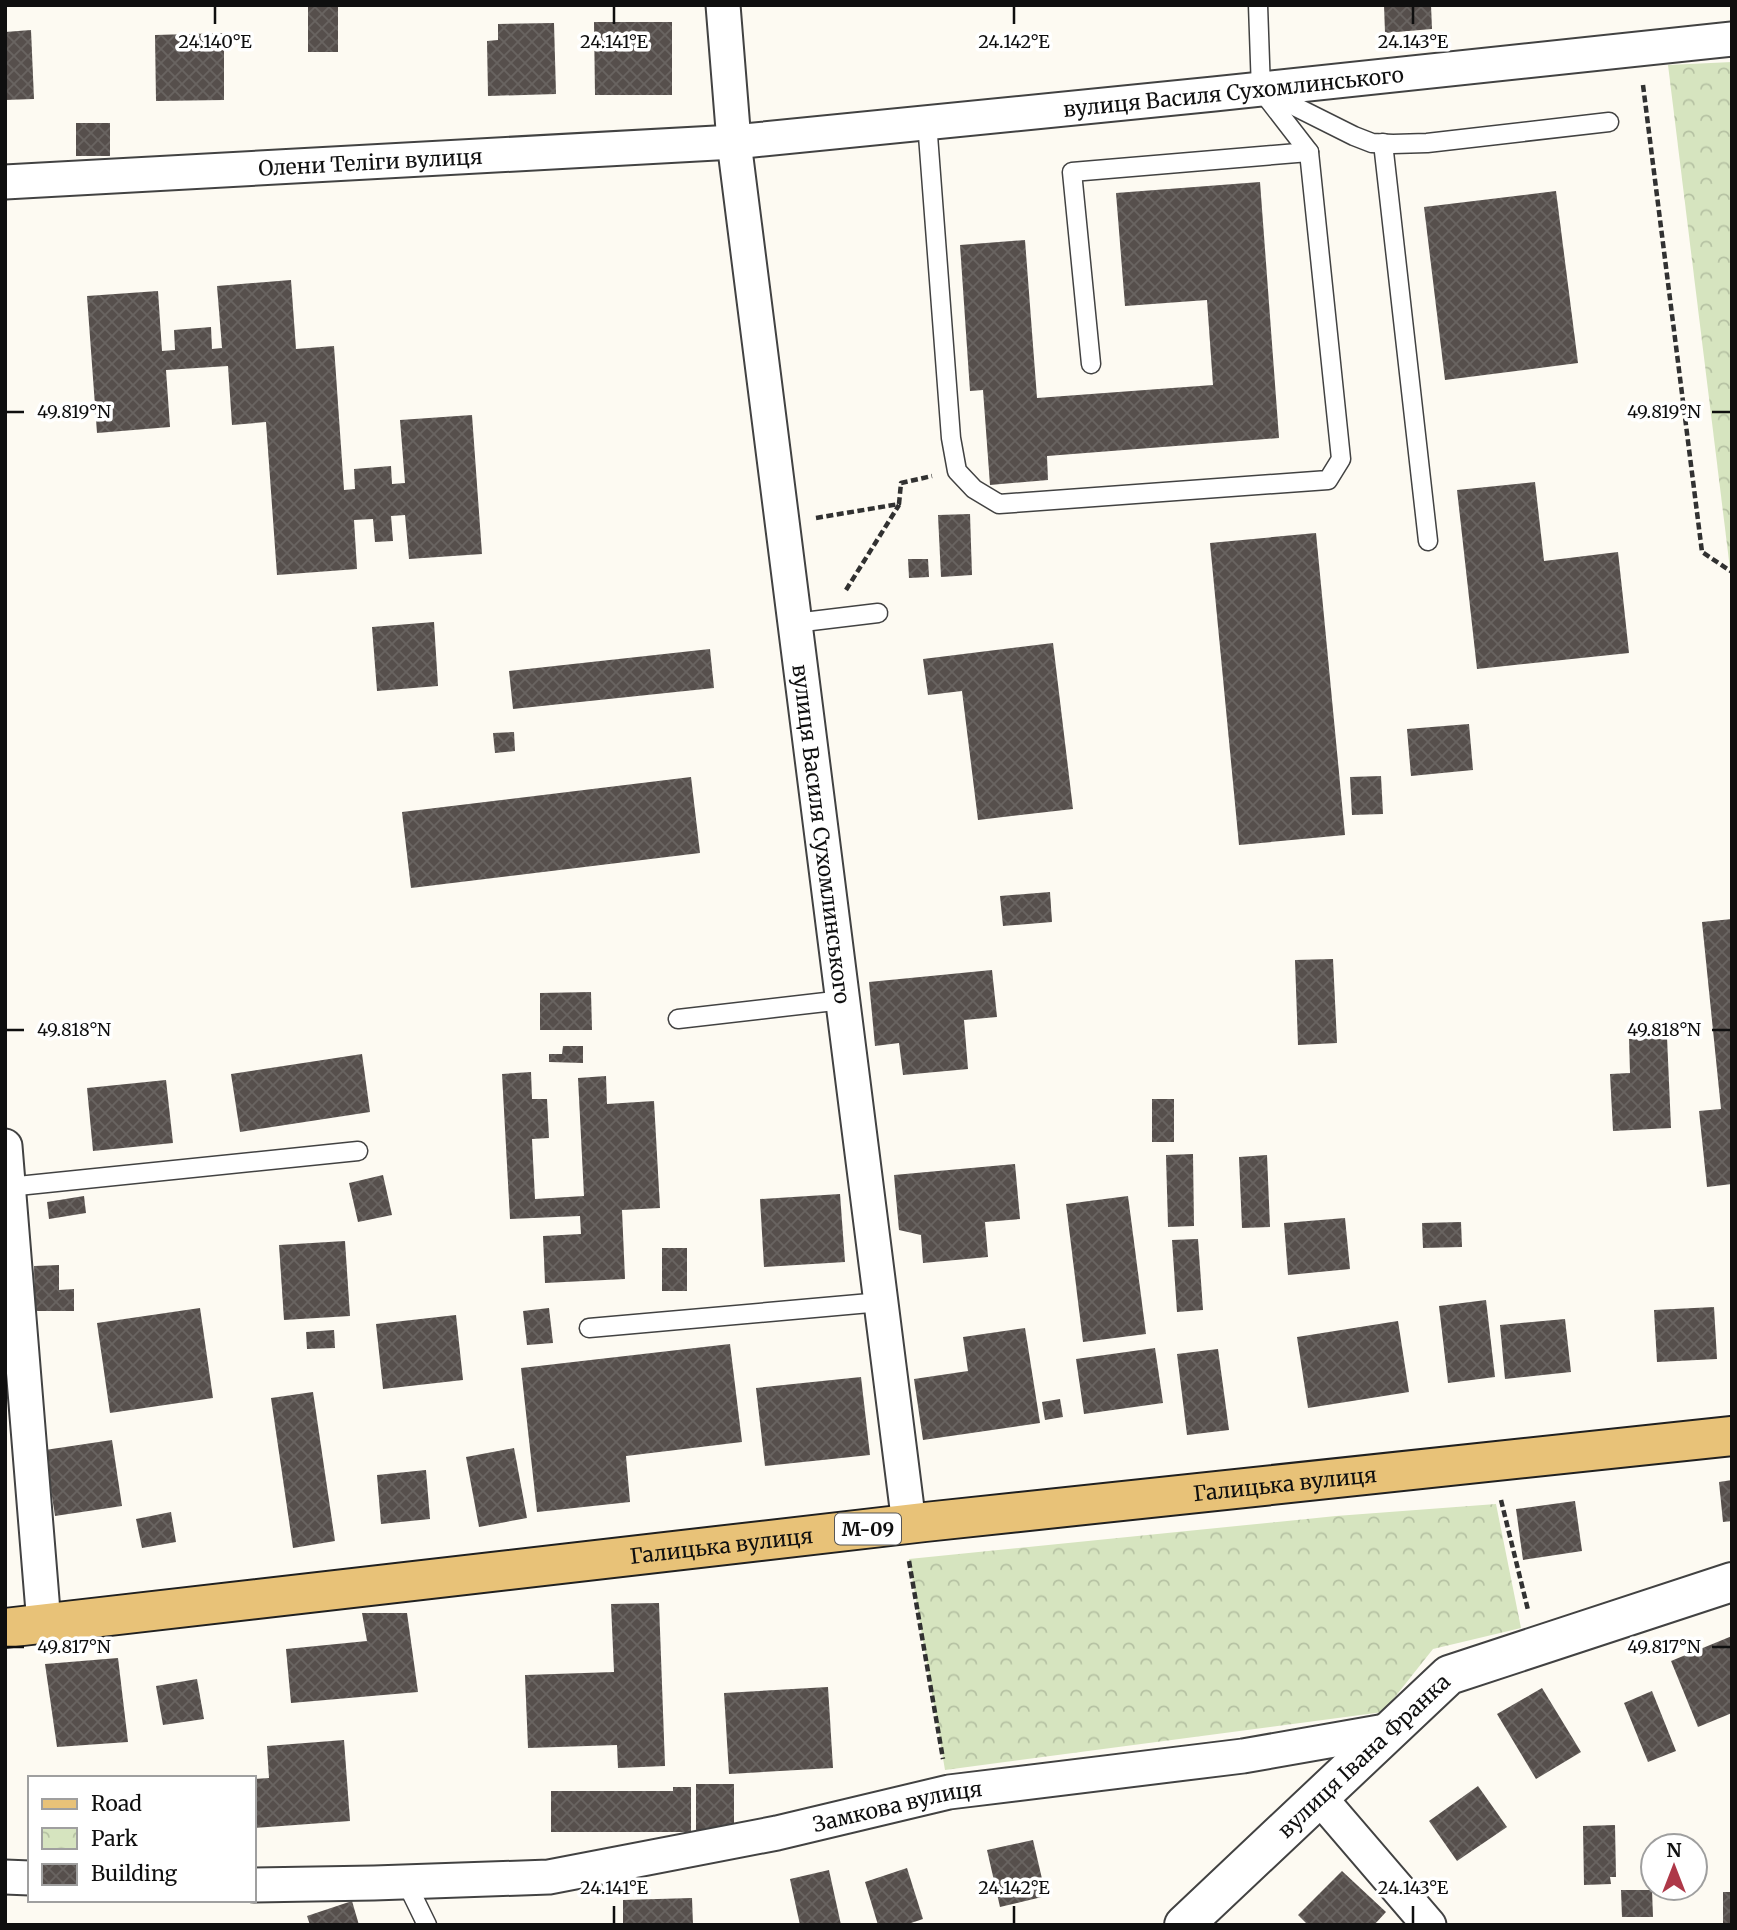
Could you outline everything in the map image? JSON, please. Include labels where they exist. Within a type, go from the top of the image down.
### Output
[{"type":"main road","name":"Галицька вулиця","points":[[5,1628],[909,1541],[1490,1462],[1732,1436]]},
{"type":"street","name":"вулиця Василя Сухомлинського","points":[[723,5],[734,142],[909,1541]]},
{"type":"street","name":"вулиця Василя Сухомлинського","points":[[734,142],[1732,39]]},
{"type":"street","name":"Олени Теліги вулиця","points":[[5,182],[734,142]]},
{"type":"street","points":[[5,1146],[44,1624]]},
{"type":"street","name":"вулиця Івана Франка","points":[[1184,1925],[1449,1675],[1732,1582]]},
{"type":"street","name":"Замкова вулиця","points":[[256,1885],[549,1877],[777,1833],[949,1792],[1243,1756],[1391,1730]]},
{"type":"street","points":[[1320,1798],[1429,1925]]},
{"type":"street","points":[[5,1877],[28,1878]]},
{"type":"lane","points":[[927,122],[951,438],[957,471],[974,489],[999,504],[1328,480],[1341,459],[1309,152],[1261,89],[1258,5]]},
{"type":"lane","points":[[1261,89],[1372,143],[1427,143],[1609,122]]},
{"type":"lane","points":[[1383,143],[1428,541]]},
{"type":"lane","points":[[1091,364],[1072,172],[1309,152]]},
{"type":"lane","points":[[795,623],[878,613]]},
{"type":"lane","points":[[678,1019],[843,1000]]},
{"type":"lane","points":[[8,1186],[358,1151]]},
{"type":"lane","points":[[589,1328],[881,1302]]},
{"type":"lane","points":[[406,1882],[427,1925]]},
{"type":"path","points":[[1638,48],[1702,552],[1732,572]]},
{"type":"path","points":[[828,619],[899,504],[901,483],[957,471]]},
{"type":"path","points":[[811,518],[899,504]]},
{"type":"path","points":[[1490,1462],[1529,1614]]},
{"type":"path","points":[[909,1541],[949,1792]]},
{"type":"green space","points":[[1732,62],[1732,585],[1668,65]]},
{"type":"green space","points":[[1496,1504],[1521,1628],[1433,1649],[1383,1712],[945,1770],[909,1559],[1336,1516]]},
{"type":"building","points":[[308,5],[338,5],[338,52],[308,52]]},
{"type":"building","points":[[1384,5],[1431,5],[1432,29],[1385,33]]},
{"type":"building","points":[[594,22],[672,22],[672,95],[595,95]]},
{"type":"building","points":[[554,23],[556,94],[488,96],[487,41],[498,40],[498,24]]},
{"type":"building","points":[[31,30],[34,99],[5,100],[5,32]]},
{"type":"building","points":[[224,33],[224,100],[156,101],[155,35]]},
{"type":"building","points":[[76,123],[110,123],[110,156],[76,156]]},
{"type":"building","points":[[1260,182],[1279,438],[1047,456],[1048,480],[990,485],[983,390],[970,391],[960,245],[1025,240],[1037,398],[1213,385],[1207,300],[1125,306],[1116,193]]},
{"type":"building","points":[[1556,191],[1578,363],[1445,380],[1424,207]]},
{"type":"building","points":[[291,280],[296,349],[334,346],[344,490],[355,489],[354,469],[391,466],[392,484],[405,483],[400,420],[472,415],[482,554],[409,559],[405,515],[391,516],[393,541],[375,542],[373,519],[354,520],[357,569],[277,575],[266,422],[232,425],[228,366],[166,370],[170,427],[97,433],[87,296],[158,291],[162,351],[175,350],[174,330],[211,327],[212,349],[222,348],[217,286]]},
{"type":"building","points":[[1535,482],[1544,561],[1618,552],[1629,653],[1477,669],[1457,490]]},
{"type":"building","points":[[970,514],[972,575],[941,577],[938,515]]},
{"type":"building","points":[[1316,533],[1345,835],[1239,845],[1210,543]]},
{"type":"building","points":[[908,559],[928,559],[929,577],[909,578]]},
{"type":"building","points":[[434,622],[438,686],[377,691],[372,627]]},
{"type":"building","points":[[1053,643],[1073,809],[978,820],[962,691],[928,695],[923,659]]},
{"type":"building","points":[[710,649],[714,688],[513,709],[509,671]]},
{"type":"building","points":[[1469,724],[1473,770],[1411,776],[1407,729]]},
{"type":"building","points":[[514,732],[515,751],[495,753],[493,733]]},
{"type":"building","points":[[1381,776],[1383,814],[1352,815],[1350,777]]},
{"type":"building","points":[[691,777],[700,853],[411,888],[402,812]]},
{"type":"building","points":[[1050,892],[1052,922],[1003,926],[1000,896]]},
{"type":"building","points":[[1732,919],[1732,1184],[1707,1187],[1699,1111],[1721,1109],[1702,922]]},
{"type":"building","points":[[1333,959],[1337,1043],[1298,1045],[1295,960]]},
{"type":"building","points":[[992,970],[997,1017],[964,1020],[968,1069],[903,1075],[899,1043],[875,1046],[869,982]]},
{"type":"building","points":[[591,992],[592,1030],[540,1030],[540,993]]},
{"type":"building","points":[[1667,1037],[1671,1128],[1613,1131],[1610,1074],[1630,1073],[1629,1039]]},
{"type":"building","points":[[563,1046],[583,1046],[583,1063],[549,1062],[549,1054],[562,1054]]},
{"type":"building","points":[[362,1054],[370,1112],[240,1132],[231,1074]]},
{"type":"building","points":[[531,1072],[532,1099],[547,1099],[549,1138],[532,1139],[535,1199],[584,1196],[578,1078],[606,1076],[607,1104],[654,1101],[660,1208],[622,1210],[625,1279],[545,1283],[543,1236],[581,1234],[580,1216],[510,1219],[502,1074]]},
{"type":"building","points":[[166,1080],[173,1143],[93,1151],[87,1088]]},
{"type":"building","points":[[1152,1099],[1174,1099],[1174,1142],[1152,1142]]},
{"type":"building","points":[[1193,1154],[1194,1226],[1168,1227],[1166,1155]]},
{"type":"building","points":[[1267,1155],[1270,1227],[1242,1228],[1239,1157]]},
{"type":"building","points":[[1015,1164],[1020,1219],[985,1222],[988,1257],[923,1263],[921,1235],[899,1230],[894,1175]]},
{"type":"building","points":[[383,1175],[392,1215],[358,1222],[349,1183]]},
{"type":"building","points":[[840,1194],[845,1262],[764,1267],[760,1199]]},
{"type":"building","points":[[84,1196],[86,1213],[49,1219],[47,1202]]},
{"type":"building","points":[[1128,1196],[1146,1334],[1083,1342],[1066,1204]]},
{"type":"building","points":[[1345,1218],[1350,1269],[1288,1275],[1284,1223]]},
{"type":"building","points":[[1461,1222],[1462,1247],[1423,1248],[1422,1223]]},
{"type":"building","points":[[1198,1239],[1203,1310],[1177,1312],[1172,1240]]},
{"type":"building","points":[[345,1241],[350,1316],[284,1320],[279,1245]]},
{"type":"building","points":[[662,1248],[687,1248],[687,1291],[662,1291]]},
{"type":"building","points":[[59,1265],[59,1290],[74,1289],[74,1311],[35,1311],[34,1266]]},
{"type":"building","points":[[1486,1300],[1495,1377],[1448,1383],[1439,1306]]},
{"type":"building","points":[[1714,1307],[1717,1359],[1657,1362],[1654,1310]]},
{"type":"building","points":[[200,1308],[213,1398],[110,1413],[97,1323]]},
{"type":"building","points":[[549,1308],[553,1343],[527,1345],[523,1311]]},
{"type":"building","points":[[456,1315],[463,1380],[383,1389],[376,1324]]},
{"type":"building","points":[[1565,1319],[1571,1372],[1505,1379],[1500,1325]]},
{"type":"building","points":[[1398,1321],[1409,1392],[1308,1408],[1297,1337]]},
{"type":"building","points":[[1025,1328],[1040,1423],[923,1440],[914,1379],[968,1371],[963,1337]]},
{"type":"building","points":[[334,1330],[335,1348],[307,1349],[306,1332]]},
{"type":"building","points":[[730,1344],[742,1442],[626,1456],[630,1502],[537,1512],[521,1368]]},
{"type":"building","points":[[1155,1348],[1163,1403],[1084,1414],[1076,1359]]},
{"type":"building","points":[[1218,1349],[1229,1430],[1187,1435],[1177,1354]]},
{"type":"building","points":[[861,1377],[870,1455],[765,1466],[756,1388]]},
{"type":"building","points":[[313,1392],[335,1541],[293,1548],[271,1398]]},
{"type":"building","points":[[1060,1399],[1063,1417],[1045,1420],[1042,1402]]},
{"type":"building","points":[[112,1440],[122,1506],[55,1516],[45,1450]]},
{"type":"building","points":[[514,1448],[527,1518],[479,1527],[466,1457]]},
{"type":"building","points":[[426,1470],[430,1519],[381,1524],[377,1475]]},
{"type":"building","points":[[1732,1480],[1732,1521],[1723,1522],[1719,1482]]},
{"type":"building","points":[[1575,1501],[1582,1551],[1523,1560],[1516,1509]]},
{"type":"building","points":[[171,1512],[176,1542],[142,1548],[136,1519]]},
{"type":"building","points":[[659,1603],[665,1766],[618,1768],[617,1745],[528,1748],[525,1675],[614,1672],[611,1604]]},
{"type":"building","points":[[362,1613],[407,1613],[418,1692],[291,1703],[286,1649],[367,1641]]},
{"type":"building","points":[[1732,1636],[1732,1713],[1698,1727],[1671,1661]]},
{"type":"building","points":[[118,1658],[128,1742],[57,1747],[45,1664]]},
{"type":"building","points":[[197,1679],[204,1719],[163,1725],[156,1686]]},
{"type":"building","points":[[828,1687],[833,1768],[729,1774],[724,1693]]},
{"type":"building","points":[[1542,1688],[1581,1752],[1536,1779],[1497,1714]]},
{"type":"building","points":[[1652,1691],[1676,1751],[1648,1762],[1624,1703]]},
{"type":"building","points":[[344,1740],[350,1821],[256,1828],[256,1779],[269,1778],[267,1746]]},
{"type":"building","points":[[696,1784],[734,1784],[734,1832],[696,1832]]},
{"type":"building","points":[[1478,1786],[1507,1827],[1457,1861],[1429,1821]]},
{"type":"building","points":[[673,1787],[691,1787],[691,1832],[551,1832],[551,1791],[673,1791]]},
{"type":"building","points":[[1615,1825],[1616,1877],[1610,1877],[1611,1884],[1584,1885],[1583,1826]]},
{"type":"building","points":[[1033,1840],[1046,1896],[1000,1907],[987,1850]]},
{"type":"building","points":[[907,1868],[923,1919],[905,1925],[878,1925],[865,1882]]},
{"type":"building","points":[[829,1870],[841,1925],[800,1925],[790,1879]]},
{"type":"building","points":[[1342,1871],[1386,1912],[1374,1925],[1308,1925],[1298,1915]]},
{"type":"building","points":[[1621,1890],[1639,1890],[1639,1902],[1652,1902],[1653,1917],[1622,1917]]},
{"type":"building","points":[[1723,1892],[1732,1892],[1732,1925],[1723,1925]]},
{"type":"building","points":[[692,1898],[693,1925],[623,1925],[623,1900]]},
{"type":"building","points":[[352,1901],[359,1925],[310,1925],[307,1916]]}]
